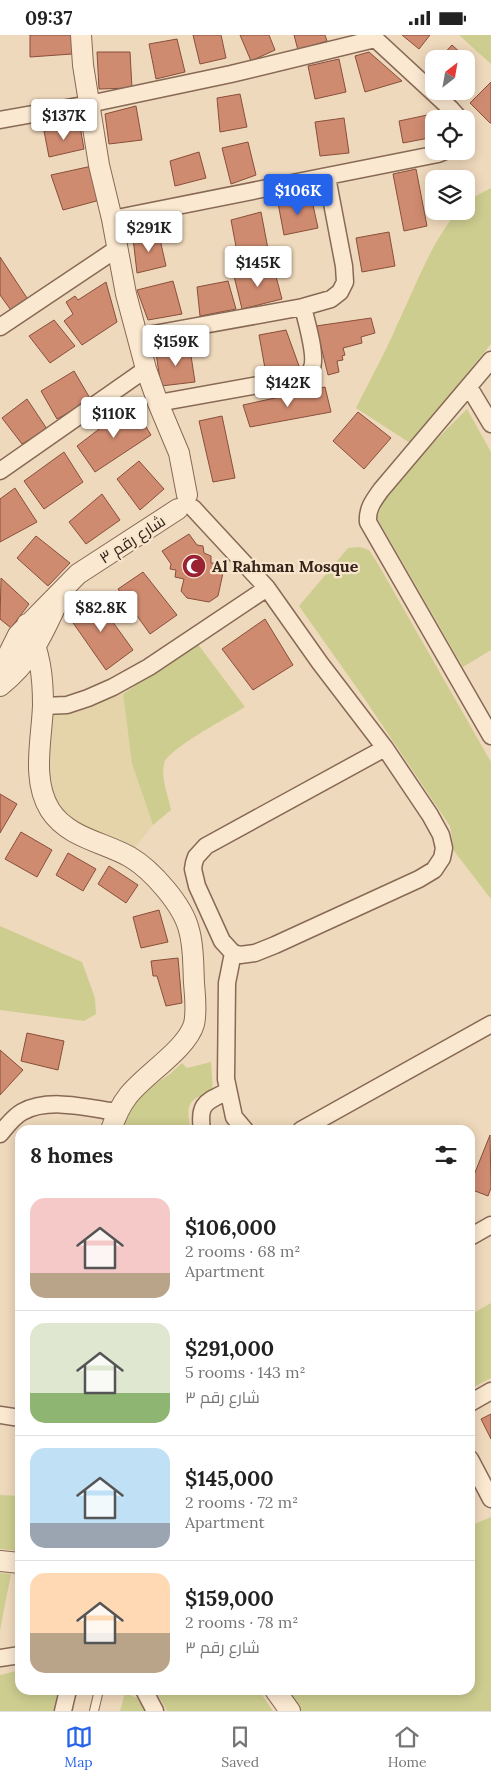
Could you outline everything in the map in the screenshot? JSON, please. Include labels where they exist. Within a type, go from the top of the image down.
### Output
[{"type":"street","points":[[81,35],[83,65],[99,165],[112,219],[126,294],[146,369],[158,403],[180,453],[186,504],[267,588],[320,663],[385,748],[430,815],[441,835],[444,848],[442,858],[434,870],[420,879],[255,953],[240,955],[234,953],[222,941],[197,886],[193,869],[196,857],[206,846],[385,748]]},
{"type":"street","points":[[0,120],[89,104],[231,74],[373,37],[453,110]]},
{"type":"street","points":[[112,219],[425,157]]},
{"type":"street","points":[[137,337],[303,307],[331,299],[340,292],[346,282],[327,177]]},
{"type":"street","points":[[0,327],[118,249]]},
{"type":"street","points":[[158,403],[302,377],[308,374],[312,370],[313,355],[303,307]]},
{"type":"street","points":[[491,360],[381,490],[372,502],[368,513],[368,522],[491,736]]},
{"type":"street","points":[[0,471],[146,369]]},
{"type":"street","points":[[469,387],[491,424]]},
{"type":"street","name":"شارع رقم ٣","points":[[1,666],[18,635],[78,574],[186,504]]},
{"type":"street","points":[[43,706],[67,705],[88,698],[120,683],[149,667],[267,588]]},
{"type":"street","points":[[0,685],[28,659],[63,590]]},
{"type":"street","points":[[0,1134],[20,1113],[36,1106],[62,1105],[114,1121],[128,1095],[188,1037],[194,1025],[196,1011],[189,929],[180,910],[167,891],[147,870],[131,858],[69,829],[49,809],[43,792],[40,771],[39,746],[43,706],[41,667],[36,645],[27,625]]},
{"type":"street","points":[[234,953],[227,983],[228,1091],[234,1117],[240,1125]]},
{"type":"street","points":[[310,1125],[491,1024]]},
{"type":"street","points":[[201,1125],[200,1116],[202,1108],[210,1100],[228,1091]]},
{"type":"street","points":[[475,1234],[491,1225]]},
{"type":"street","points":[[475,1400],[491,1391]]},
{"type":"street","points":[[0,1415],[15,1416]]},
{"type":"street","points":[[475,1469],[491,1499]]},
{"type":"street","points":[[0,1561],[15,1562]]},
{"type":"street","points":[[0,1658],[15,1656]]},
{"type":"street","points":[[63,1711],[67,1695]]},
{"type":"street","points":[[147,1695],[155,1711]]},
{"type":"street","points":[[279,1695],[290,1711]]},
{"type":"lane","points":[[94,1711],[98,1695]]},
{"type":"shaded area","points":[[123,694],[132,764],[153,825],[134,849],[79,826],[60,813],[50,788],[46,741],[53,715]]},
{"type":"green space","points":[[459,35],[491,35],[491,64]]},
{"type":"green space","points":[[491,188],[491,344],[410,443],[356,408],[388,346],[424,266],[448,223],[450,220],[475,220],[475,196]]},
{"type":"green space","points":[[467,409],[491,452],[491,650],[463,667],[377,518],[383,502],[396,480]]},
{"type":"green space","points":[[360,547],[369,550],[378,564],[491,762],[491,899],[454,851],[450,826],[364,698],[299,606],[348,548]]},
{"type":"green space","points":[[197,643],[245,707],[187,742],[168,758],[164,764],[163,775],[171,810],[153,825],[132,764],[123,694]]},
{"type":"green space","points":[[0,926],[82,962],[95,998],[96,1014],[84,1021],[0,1010]]},
{"type":"green space","points":[[211,1062],[213,1092],[198,1097],[190,1104],[188,1114],[190,1125],[124,1125],[129,1111],[143,1095],[182,1063],[187,1068]]},
{"type":"green space","points":[[491,1303],[491,1378],[475,1386],[475,1312]]},
{"type":"green space","points":[[0,1495],[15,1496],[15,1550],[0,1549]]},
{"type":"green space","points":[[491,1517],[491,1711],[301,1711],[290,1695],[475,1695],[475,1524]]},
{"type":"green space","points":[[0,1573],[11,1574],[0,1630]]},
{"type":"green space","points":[[15,1671],[15,1695],[57,1695],[53,1711],[0,1711],[0,1675]]},
{"type":"green space","points":[[124,1695],[130,1695],[142,1700],[148,1711],[120,1711]]},
{"type":"green space","points":[[158,1695],[262,1695],[273,1711],[167,1711]]},
{"type":"building","points":[[30,35],[72,35],[72,54],[30,57]]},
{"type":"building","points":[[193,35],[221,35],[226,58],[200,64]]},
{"type":"building","points":[[240,35],[269,35],[275,50],[251,61]]},
{"type":"building","points":[[294,35],[325,35],[327,41],[298,50]]},
{"type":"building","points":[[402,35],[430,35],[419,49]]},
{"type":"building","points":[[177,39],[185,72],[156,79],[149,44]]},
{"type":"building","points":[[452,45],[458,50],[447,50]]},
{"type":"building","points":[[97,52],[130,52],[132,88],[99,89]]},
{"type":"building","points":[[369,52],[402,81],[365,92],[355,56]]},
{"type":"building","points":[[339,59],[346,92],[315,99],[308,66]]},
{"type":"building","points":[[491,82],[491,123],[470,103]]},
{"type":"building","points":[[240,94],[247,127],[220,132],[217,98]]},
{"type":"building","points":[[136,106],[142,140],[109,144],[105,114]]},
{"type":"building","points":[[425,115],[425,139],[403,143],[399,121]]},
{"type":"building","points":[[344,118],[349,153],[320,156],[315,122]]},
{"type":"building","points":[[80,126],[84,149],[49,157],[44,131]]},
{"type":"building","points":[[248,142],[256,175],[231,184],[222,148]]},
{"type":"building","points":[[199,152],[206,178],[175,186],[170,161]]},
{"type":"building","points":[[92,166],[100,200],[63,210],[51,175]]},
{"type":"building","points":[[416,169],[427,226],[404,231],[393,174]]},
{"type":"building","points":[[311,196],[318,228],[284,235],[278,203]]},
{"type":"building","points":[[261,212],[268,249],[238,257],[231,220]]},
{"type":"building","points":[[389,232],[395,266],[362,272],[356,238]]},
{"type":"building","points":[[159,235],[166,266],[137,273],[133,238]]},
{"type":"building","points":[[0,257],[29,301],[13,313],[0,295]]},
{"type":"building","points":[[274,269],[282,299],[242,309],[234,276]]},
{"type":"building","points":[[173,281],[182,314],[148,320],[137,290]]},
{"type":"building","points":[[228,281],[236,309],[200,316],[197,287]]},
{"type":"building","points":[[106,282],[117,322],[82,345],[64,321],[73,314],[66,302],[75,296],[78,300]]},
{"type":"building","points":[[371,318],[375,333],[361,337],[362,343],[343,348],[345,355],[342,356],[343,360],[337,361],[339,372],[328,375],[316,326]]},
{"type":"building","points":[[54,320],[75,346],[50,363],[29,336]]},
{"type":"building","points":[[286,330],[299,366],[266,374],[259,335]]},
{"type":"building","points":[[190,349],[195,382],[161,386],[156,353]]},
{"type":"building","points":[[74,371],[91,400],[57,419],[41,391]]},
{"type":"building","points":[[325,387],[331,412],[250,427],[243,405]]},
{"type":"building","points":[[27,399],[47,429],[22,444],[2,418]]},
{"type":"building","points":[[132,404],[151,435],[95,472],[77,446]]},
{"type":"building","points":[[358,412],[391,438],[364,469],[333,441]]},
{"type":"building","points":[[222,416],[235,478],[213,482],[199,421]]},
{"type":"building","points":[[64,452],[83,482],[44,509],[24,481]]},
{"type":"building","points":[[139,461],[164,489],[140,510],[117,479]]},
{"type":"building","points":[[15,488],[37,522],[0,542],[0,499]]},
{"type":"building","points":[[102,494],[120,520],[86,544],[69,522]]},
{"type":"building","name":"Al Rahman Mosque","points":[[189,534],[197,545],[203,546],[204,553],[211,556],[211,563],[216,563],[223,573],[218,596],[209,602],[187,598],[181,591],[184,579],[175,577],[176,570],[170,569],[171,564],[162,551]]},
{"type":"building","points":[[36,536],[70,563],[48,586],[17,558]]},
{"type":"building","points":[[143,572],[177,615],[150,634],[118,589]]},
{"type":"building","points":[[1,578],[29,604],[11,628],[0,619]]},
{"type":"building","points":[[94,596],[133,650],[106,670],[69,617]]},
{"type":"building","points":[[265,619],[293,665],[253,690],[222,649]]},
{"type":"building","points":[[0,794],[17,804],[0,833]]},
{"type":"building","points":[[21,832],[52,850],[37,877],[5,859]]},
{"type":"building","points":[[68,853],[96,869],[83,891],[56,875]]},
{"type":"building","points":[[109,866],[138,885],[126,903],[98,884]]},
{"type":"building","points":[[159,910],[168,942],[141,948],[133,917]]},
{"type":"building","points":[[178,958],[182,1003],[166,1006],[157,976],[153,976],[151,961]]},
{"type":"building","points":[[27,1033],[64,1041],[58,1070],[21,1061]]},
{"type":"building","points":[[0,1050],[23,1070],[0,1095]]},
{"type":"building","points":[[490,1135],[491,1188],[488,1196],[475,1191],[475,1172]]},
{"type":"building","points":[[491,1414],[491,1439],[481,1419]]},
{"type":"place","name":"Al Rahman Mosque","points":[[194,566]]}]
